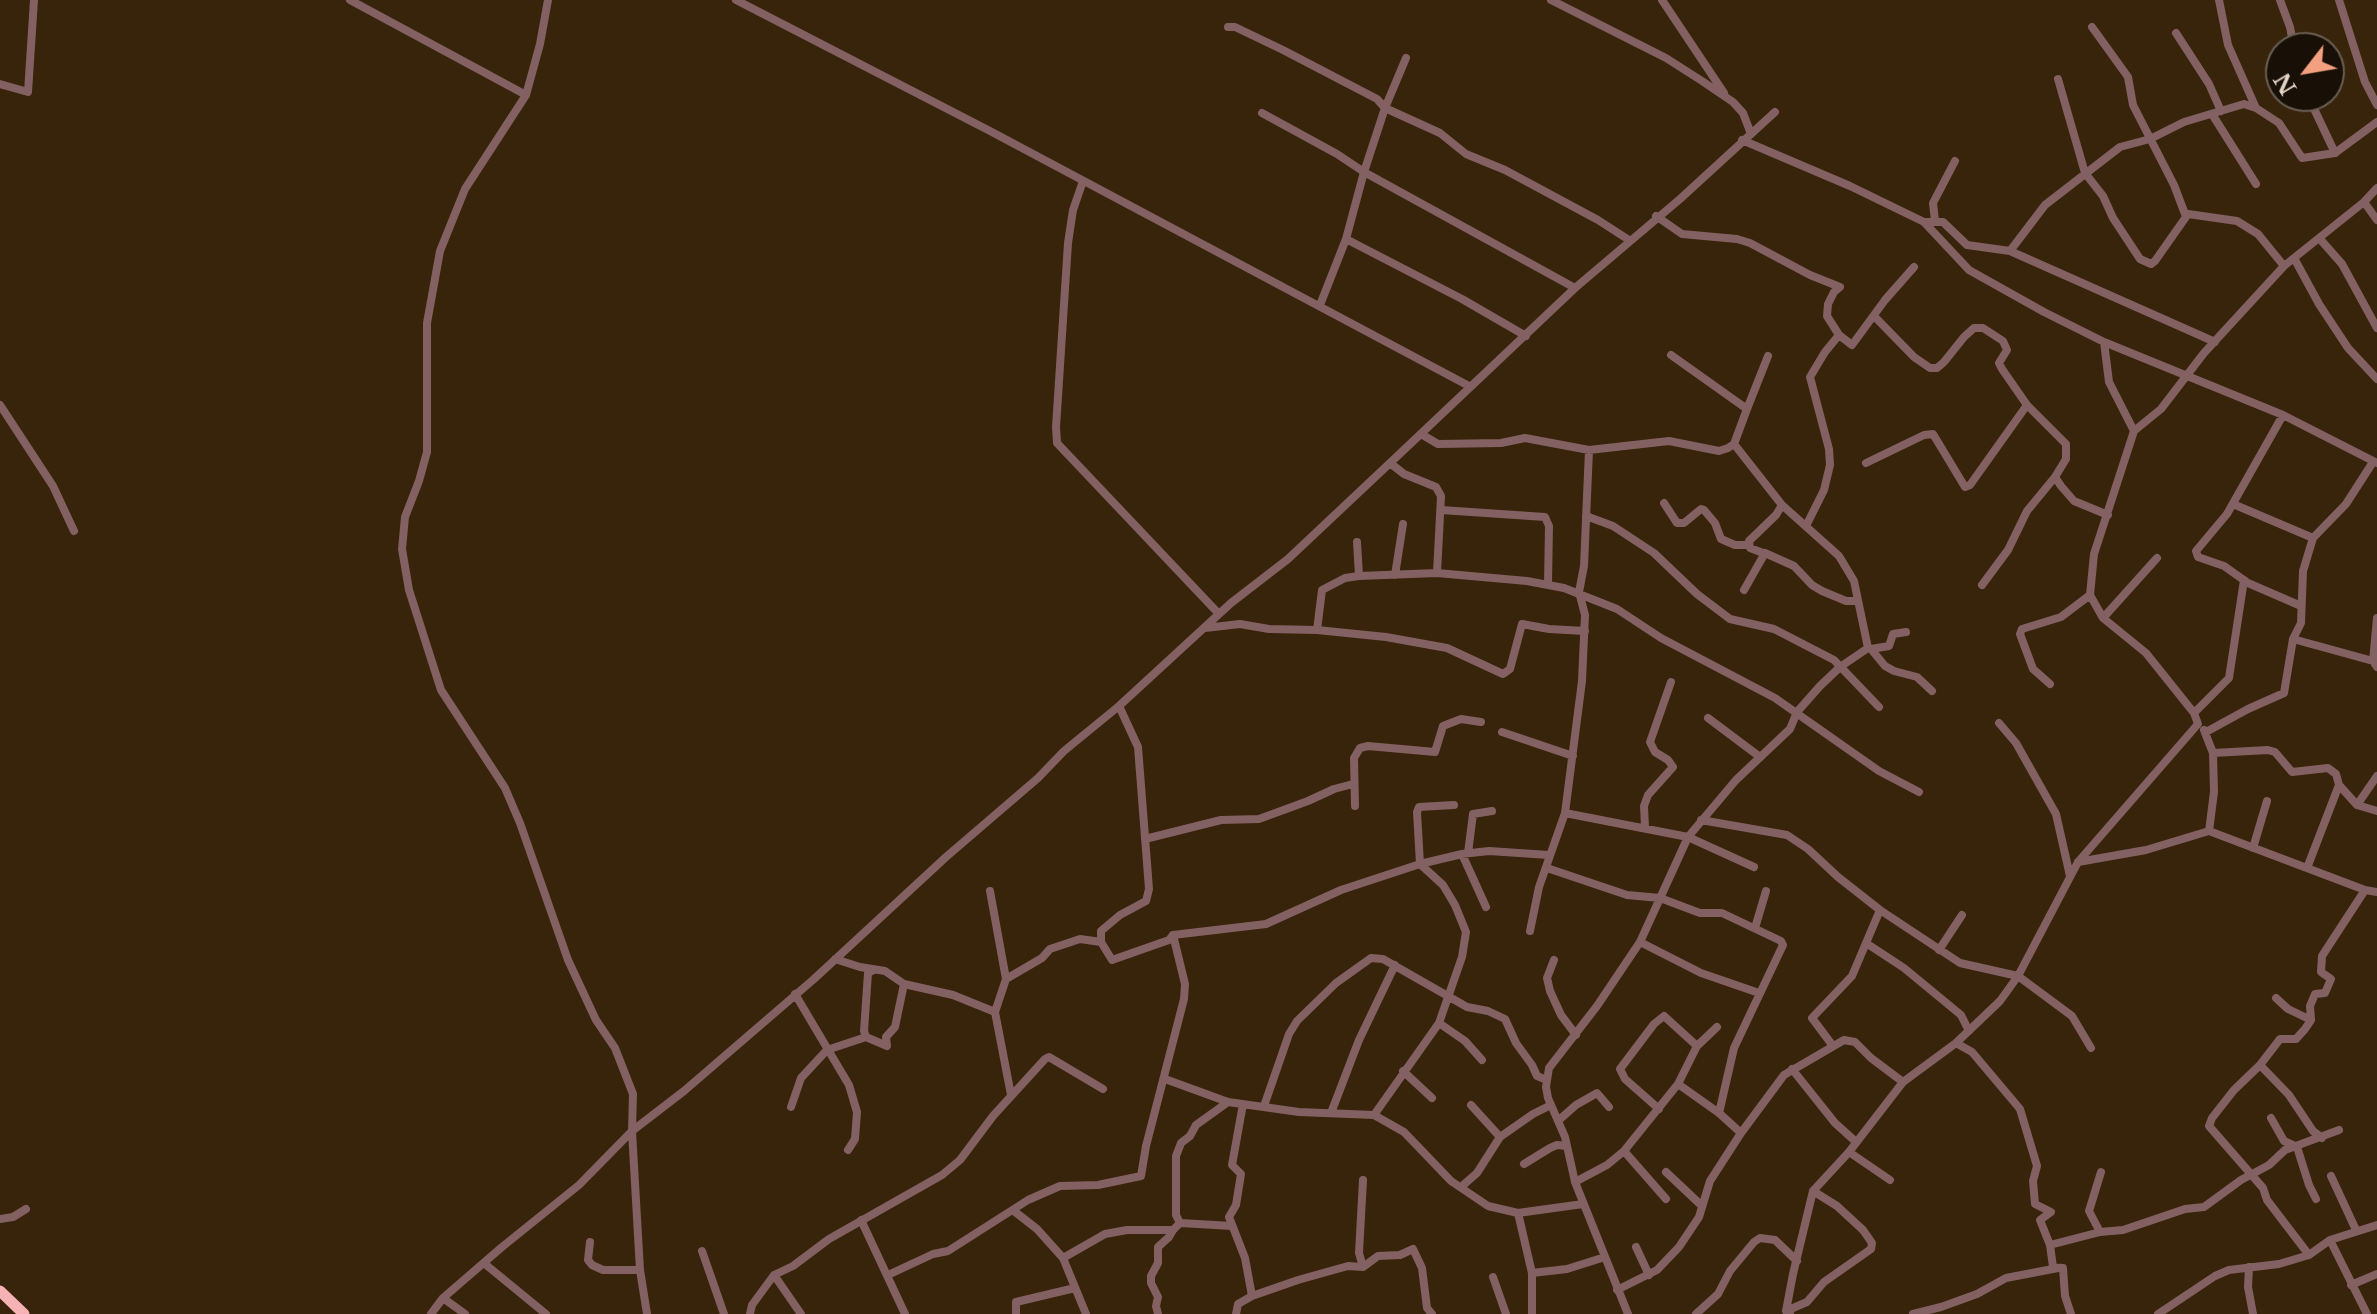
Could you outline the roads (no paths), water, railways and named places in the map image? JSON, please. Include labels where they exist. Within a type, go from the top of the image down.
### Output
[{"type":"highway","points":[[0,1291],[24,1314]]},
{"type":"street","points":[[0,84],[28,92],[34,0]]},
{"type":"street","points":[[350,0],[526,95]]},
{"type":"street","points":[[548,0],[526,95],[465,189],[440,251],[427,323],[427,452],[405,517],[402,549],[409,590],[441,690],[505,788],[568,960],[596,1020],[615,1048],[633,1094],[632,1131],[640,1270],[647,1314]]},
{"type":"street","points":[[736,0],[1469,386]]},
{"type":"street","points":[[1551,0],[1666,58],[1727,97]]},
{"type":"street","points":[[1662,0],[1727,97],[1743,113],[1751,134]]},
{"type":"street","points":[[2219,0],[2228,45],[2256,108]]},
{"type":"street","points":[[2280,0],[2291,32]]},
{"type":"street","points":[[2339,0],[2365,82],[2377,105]]},
{"type":"street","points":[[1228,27],[1235,27],[1283,50],[1377,99],[1385,108],[1440,133],[1466,154],[1518,177],[1629,240]]},
{"type":"street","points":[[2092,27],[2128,77],[2133,105],[2174,185],[2185,214]]},
{"type":"street","points":[[2176,33],[2209,84],[2216,112],[2256,184]]},
{"type":"street","points":[[1320,305],[1346,239],[1385,108],[1406,58]]},
{"type":"street","points":[[2058,79],[2085,173],[2103,196],[2113,218],[2140,259],[2145,263],[2155,261],[2185,214]]},
{"type":"street","points":[[2010,251],[2045,205],[2120,147],[2150,139],[2184,122],[2244,104],[2279,123],[2302,158],[2335,153],[2377,122]]},
{"type":"street","points":[[431,1314],[443,1298],[579,1185],[632,1131],[684,1091],[946,857],[1007,807],[1064,751],[1119,706],[1219,614],[1288,559],[1575,288],[1656,216],[1680,199],[1775,112]]},
{"type":"street","points":[[2316,112],[2335,153]]},
{"type":"street","points":[[1262,113],[1575,288]]},
{"type":"street","points":[[1742,140],[1850,186],[1924,222],[1969,270],[2104,342],[2283,415],[2375,462],[2346,504],[2313,538],[2303,571],[2301,623],[2293,639],[2284,693],[2206,732]]},
{"type":"street","points":[[1935,221],[1933,203],[1955,161]]},
{"type":"street","points":[[1083,181],[1073,210],[1068,243],[1057,443],[1219,614]]},
{"type":"street","points":[[2209,831],[2214,792],[2213,753],[2206,732],[2146,653],[2103,618],[2090,595],[2094,554],[2134,431],[2161,409],[2215,342],[2284,266],[2320,239],[2377,188]]},
{"type":"street","points":[[2364,202],[2377,220]]},
{"type":"street","points":[[2185,214],[2237,221],[2258,234],[2284,266]]},
{"type":"street","points":[[1656,216],[1682,234],[1750,243],[1840,287],[1828,304],[1827,316],[1839,335],[1852,345],[1914,267]]},
{"type":"street","points":[[1924,222],[1947,223],[1967,245],[2010,251],[2215,342]]},
{"type":"street","points":[[1346,239],[1526,336]]},
{"type":"street","points":[[2320,239],[2342,264],[2377,328]]},
{"type":"street","points":[[2294,258],[2348,348],[2375,374]]},
{"type":"street","points":[[1875,317],[1914,357],[1930,368],[1937,368],[1944,362],[1974,328],[1983,328],[2003,341],[2007,350],[1999,363],[2027,405],[2066,444],[2066,459],[2027,511],[2008,550],[1982,585]]},
{"type":"street","points":[[1806,526],[1824,490],[1830,465],[1829,449],[1810,377],[1839,335]]},
{"type":"street","points":[[2104,342],[2109,382],[2134,431]]},
{"type":"street","points":[[1671,355],[1747,409]]},
{"type":"street","points":[[1421,434],[1438,444],[1501,443],[1525,438],[1589,450],[1669,441],[1719,451],[1734,444],[1768,356]]},
{"type":"street","points":[[0,405],[53,486],[74,531]]},
{"type":"street","points":[[1866,463],[1924,435],[1933,434],[1965,487],[1970,485],[2027,405]]},
{"type":"street","points":[[2283,415],[2233,504],[2196,551],[2198,557],[2224,566],[2244,580],[2301,606]]},
{"type":"street","points":[[1734,444],[1782,505],[1839,556],[1854,581],[1869,648],[1885,666],[1917,677],[1932,691]]},
{"type":"street","points":[[1530,931],[1539,887],[1565,813],[1573,756],[1585,631],[1585,615],[1579,592],[1584,566],[1589,450]]},
{"type":"street","points":[[1390,463],[1404,474],[1436,487],[1441,496],[1437,573]]},
{"type":"street","points":[[2055,477],[2074,501],[2108,515]]},
{"type":"street","points":[[1664,503],[1677,523],[1684,523],[1701,509],[1704,510],[1715,523],[1721,539],[1735,545],[1748,545],[1794,566],[1822,591],[1846,601],[1858,601]]},
{"type":"street","points":[[2233,504],[2313,538]]},
{"type":"street","points":[[1748,545],[1755,533],[1776,515],[1782,505]]},
{"type":"street","points":[[1441,510],[1545,517],[1549,526],[1548,584]]},
{"type":"street","points":[[1586,516],[1613,526],[1654,553],[1697,594],[1730,619],[1774,629],[1829,657],[1879,707]]},
{"type":"street","points":[[1395,575],[1403,524]]},
{"type":"street","points":[[1357,542],[1359,576]]},
{"type":"street","points":[[1744,590],[1763,553]]},
{"type":"street","points":[[2103,618],[2157,558]]},
{"type":"street","points":[[1317,630],[1322,590],[1345,578],[1437,573],[1548,584],[1579,592],[1617,609],[1661,638],[1719,666],[1797,712],[1879,771],[1919,792]]},
{"type":"street","points":[[2194,713],[2229,678],[2244,580]]},
{"type":"street","points":[[2050,684],[2033,669],[2020,634],[2022,629],[2061,617],[2090,595]]},
{"type":"street","points":[[2293,639],[2375,664],[2377,618]]},
{"type":"street","points":[[1205,628],[1240,624],[1269,629],[1386,637],[1447,648],[1503,674],[1510,669],[1522,624],[1585,631]]},
{"type":"street","points":[[1628,1314],[1583,1204],[1559,1120],[1551,1105],[1547,1080],[1552,1062],[1576,1035],[1640,942],[1688,837],[1701,820],[1736,780],[1790,729],[1797,712],[1840,667],[1869,648],[1889,646],[1893,634],[1906,632]]},
{"type":"street","points":[[1645,827],[1644,806],[1648,795],[1673,767],[1655,752],[1650,742],[1671,682]]},
{"type":"street","points":[[1119,706],[1138,747],[1149,897],[1101,931],[1101,942],[1112,960],[1169,940],[1173,935],[1266,924],[1341,890],[1420,864],[1489,851],[1549,855]]},
{"type":"street","points":[[1708,718],[1760,757]]},
{"type":"street","points":[[1355,806],[1354,758],[1360,748],[1435,752],[1443,726],[1461,719],[1481,722]]},
{"type":"street","points":[[1999,723],[2016,743],[2056,814],[2070,877]]},
{"type":"street","points":[[1788,1312],[1813,1191],[1849,1152],[1903,1082],[1956,1043],[2000,1001],[2018,976],[2078,862],[2198,724]]},
{"type":"street","points":[[1502,732],[1573,756]]},
{"type":"street","points":[[2213,753],[2275,752],[2292,772],[2328,768],[2336,774],[2339,785],[2357,805],[2377,811]]},
{"type":"street","points":[[2357,805],[2377,776]]},
{"type":"street","points":[[1145,839],[1213,821],[1259,819],[1353,784]]},
{"type":"street","points":[[2307,868],[2339,785]]},
{"type":"street","points":[[2253,848],[2267,801]]},
{"type":"street","points":[[1374,1115],[1439,1023],[1462,957],[1466,932],[1455,905],[1443,885],[1420,864],[1417,808],[1454,805]]},
{"type":"street","points":[[1486,907],[1465,854],[1473,814],[1492,811]]},
{"type":"street","points":[[1565,813],[1688,837],[1754,867]]},
{"type":"street","points":[[1701,820],[1787,835],[1880,910],[1960,963],[2018,976],[2072,1016],[2091,1048]]},
{"type":"street","points":[[2078,862],[2146,850],[2209,831],[2377,892]]},
{"type":"street","points":[[1547,868],[1627,895],[1660,898],[1691,911],[1722,913],[1783,943],[1734,1048],[1719,1113]]},
{"type":"street","points":[[2309,1255],[2267,1200],[2263,1188],[2209,1126],[2234,1090],[2260,1065],[2280,1039],[2296,1039],[2311,1020],[2310,1006],[2315,994],[2325,993],[2331,979],[2321,972],[2322,956],[2365,890]]},
{"type":"street","points":[[990,891],[1006,979],[995,1012],[1011,1095]]},
{"type":"street","points":[[1755,928],[1766,891]]},
{"type":"street","points":[[1833,1046],[1812,1018],[1852,976],[1880,910]]},
{"type":"street","points":[[1939,950],[1962,915]]},
{"type":"street","points":[[888,1275],[933,1254],[948,1251],[1028,1200],[1060,1186],[1098,1185],[1141,1176],[1182,1008],[1185,984],[1173,935]]},
{"type":"street","points":[[1006,979],[1042,958],[1050,949],[1080,939],[1101,942]]},
{"type":"street","points":[[1640,942],[1701,973],[1759,993]]},
{"type":"street","points":[[1866,943],[1904,968],[1961,1015],[1969,1031]]},
{"type":"street","points":[[835,959],[885,971],[904,984],[953,995],[995,1012]]},
{"type":"street","points":[[1264,1106],[1289,1034],[1297,1021],[1336,983],[1365,961],[1383,959],[1467,1007],[1488,1011],[1505,1019],[1537,1076],[1547,1080]]},
{"type":"street","points":[[1554,960],[1547,978],[1550,991],[1561,1015],[1576,1035]]},
{"type":"street","points":[[1331,1113],[1359,1040],[1395,965]]},
{"type":"street","points":[[866,1037],[868,973],[874,970]]},
{"type":"street","points":[[791,1107],[801,1078],[827,1050],[866,1037],[887,1046],[886,1037],[895,1027],[904,984]]},
{"type":"street","points":[[795,994],[843,1072],[857,1112],[855,1139],[848,1150]]},
{"type":"street","points":[[2276,998],[2288,1009],[2311,1020]]},
{"type":"street","points":[[1659,1109],[1625,1079],[1620,1069],[1654,1024],[1664,1016],[1697,1046]]},
{"type":"street","points":[[1439,1023],[1465,1041],[1482,1060]]},
{"type":"street","points":[[1575,1182],[1607,1165],[1624,1151],[1678,1084],[1697,1046],[1717,1027]]},
{"type":"street","points":[[1617,1290],[1649,1275],[1679,1247],[1699,1217],[1710,1181],[1760,1105],[1792,1069],[1849,1039],[1903,1082]]},
{"type":"street","points":[[1956,1043],[1972,1052],[2020,1109],[2037,1166],[2033,1181],[2035,1204],[2051,1212],[2040,1220],[2050,1245],[2053,1267],[2063,1268]]},
{"type":"street","points":[[750,1314],[752,1305],[774,1275],[793,1266],[829,1239],[923,1186],[960,1160],[1011,1095],[1049,1057],[1103,1089]]},
{"type":"street","points":[[2260,1065],[2289,1095],[2313,1131],[2322,1138]]},
{"type":"street","points":[[1792,1069],[1835,1123],[1855,1141]]},
{"type":"street","points":[[1403,1071],[1432,1098]]},
{"type":"street","points":[[1165,1079],[1228,1102],[1374,1115],[1404,1132],[1451,1181],[1488,1206],[1518,1213],[1583,1204]]},
{"type":"street","points":[[1678,1084],[1741,1133]]},
{"type":"street","points":[[1559,1120],[1597,1093],[1609,1107]]},
{"type":"street","points":[[1158,1314],[1158,1297],[1151,1276],[1158,1263],[1158,1247],[1176,1226],[1176,1156],[1181,1143],[1190,1136],[1196,1125],[1228,1102]]},
{"type":"street","points":[[1243,1104],[1232,1165],[1241,1174],[1236,1205],[1229,1217],[1245,1258],[1252,1296]]},
{"type":"street","points":[[1471,1105],[1500,1137]]},
{"type":"street","points":[[1461,1187],[1477,1173],[1500,1137],[1551,1105]]},
{"type":"street","points":[[2271,1118],[2284,1141],[2297,1147],[2316,1199]]},
{"type":"street","points":[[2050,1245],[2100,1232],[2123,1230],[2185,1209],[2204,1207],[2269,1165],[2285,1150],[2339,1130]]},
{"type":"street","points":[[1524,1164],[1557,1145],[1567,1146]]},
{"type":"street","points":[[1624,1151],[1666,1199]]},
{"type":"street","points":[[1849,1152],[1890,1180]]},
{"type":"street","points":[[1666,1172],[1702,1206]]},
{"type":"street","points":[[2100,1232],[2089,1211],[2101,1172]]},
{"type":"street","points":[[2331,1176],[2356,1230]]},
{"type":"street","points":[[1363,1180],[1359,1253],[1363,1267]]},
{"type":"street","points":[[1788,1312],[1807,1302],[1824,1282],[1871,1251],[1872,1243],[1863,1230],[1837,1206],[1813,1191]]},
{"type":"street","points":[[0,1219],[13,1217],[26,1209]]},
{"type":"street","points":[[1014,1211],[1037,1229],[1063,1258],[1086,1314]]},
{"type":"street","points":[[1518,1213],[1532,1273],[1532,1314]]},
{"type":"street","points":[[861,1220],[905,1314]]},
{"type":"street","points":[[2158,1314],[2229,1270],[2279,1264],[2309,1255],[2330,1240],[2377,1225]]},
{"type":"street","points":[[1063,1258],[1105,1234],[1176,1226],[1232,1226]]},
{"type":"street","points":[[1696,1314],[1718,1294],[1730,1271],[1760,1238],[1775,1240],[1797,1261]]},
{"type":"street","points":[[2330,1240],[2367,1314]]},
{"type":"street","points":[[590,1242],[588,1260],[592,1265],[603,1270],[640,1270]]},
{"type":"street","points":[[1636,1247],[1649,1275]]},
{"type":"street","points":[[1236,1314],[1238,1304],[1252,1296],[1348,1266],[1363,1267],[1378,1256],[1400,1255],[1413,1249],[1422,1268],[1427,1308],[1432,1314]]},
{"type":"street","points":[[702,1251],[724,1314]]},
{"type":"street","points":[[1532,1273],[1567,1269],[1605,1257]]},
{"type":"street","points":[[485,1264],[546,1314]]},
{"type":"street","points":[[2249,1267],[2248,1287],[2253,1314]]},
{"type":"street","points":[[1913,1314],[1977,1294],[2006,1278],[2063,1268]]},
{"type":"street","points":[[2063,1268],[2065,1296],[2071,1314]]},
{"type":"street","points":[[2351,1285],[2377,1274]]},
{"type":"street","points":[[774,1275],[801,1314]]},
{"type":"street","points":[[1493,1277],[1506,1314]]},
{"type":"street","points":[[1016,1314],[1016,1302],[1075,1288]]},
{"type":"street","points":[[443,1298],[465,1314]]}]
